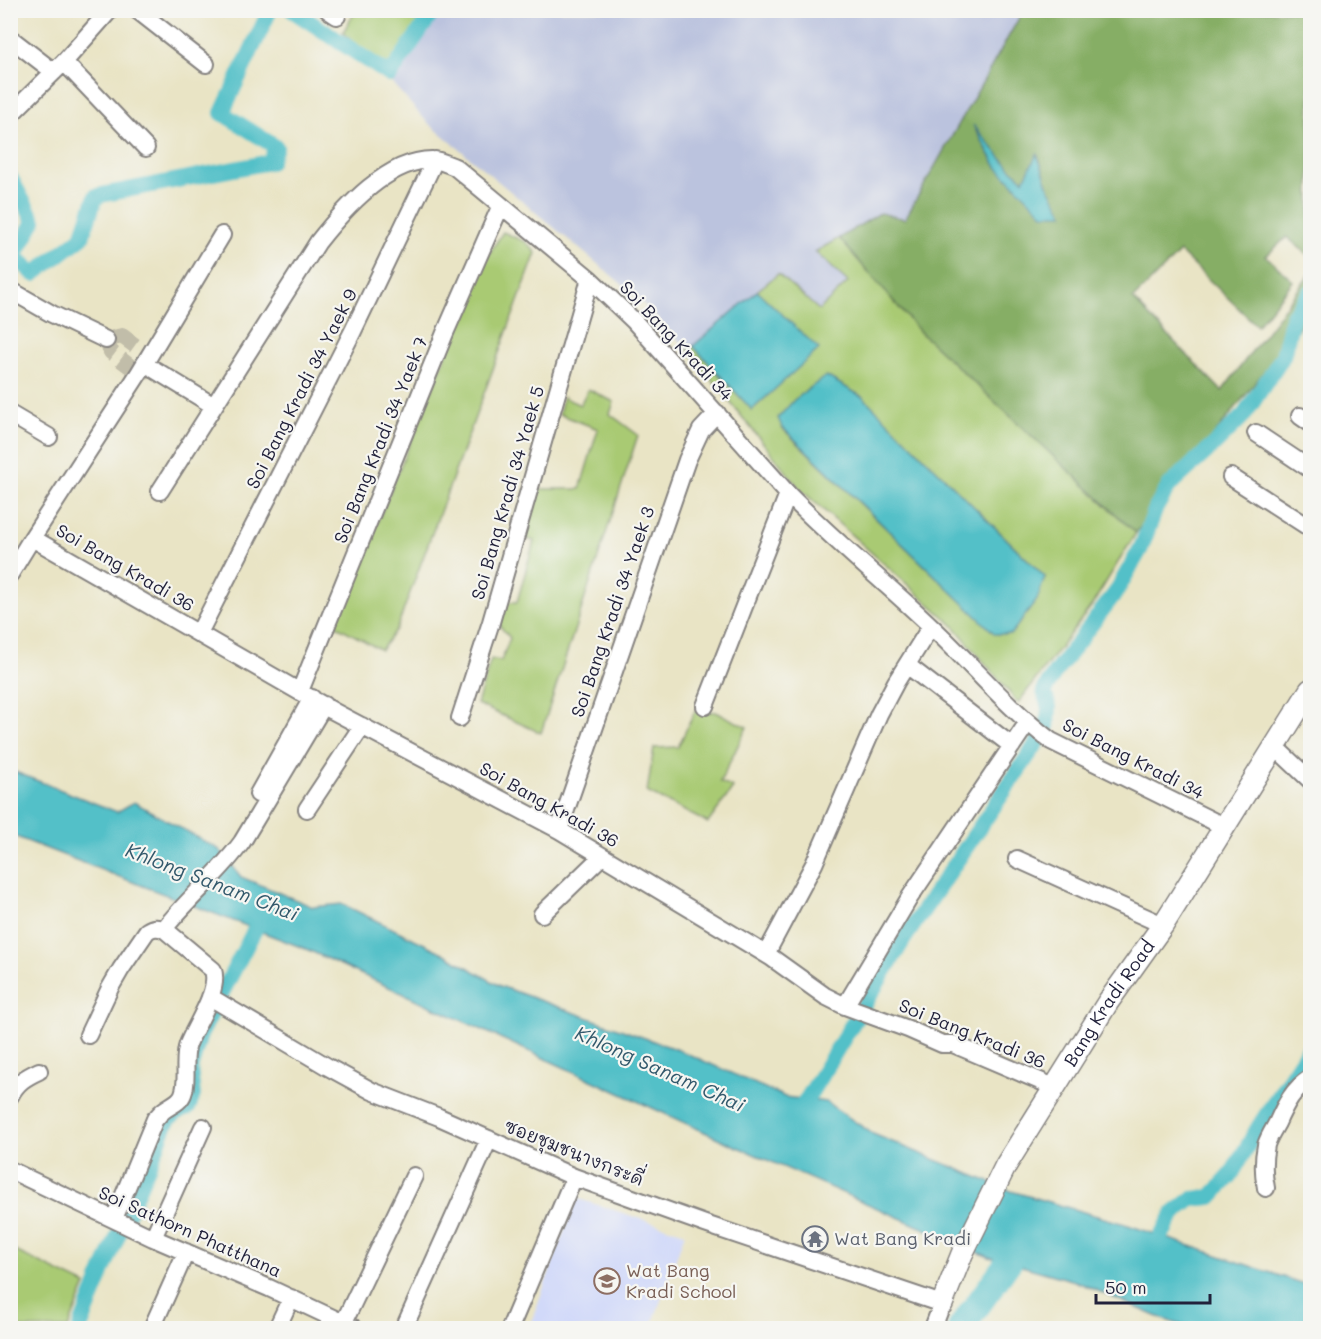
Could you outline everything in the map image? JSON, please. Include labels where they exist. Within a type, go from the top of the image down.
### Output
[{"type":"street","points":[[10,115],[59,67],[110,10]]},
{"type":"street","points":[[137,10],[206,64]]},
{"type":"street","points":[[10,39],[59,67],[146,148]]},
{"type":"street","points":[[160,491],[318,242],[334,221],[354,200],[396,170],[417,162],[435,160]]},
{"type":"street","name":"Soi Bang Kradi 34","points":[[435,160],[456,167],[590,279],[634,321],[788,494],[835,540],[931,626],[1039,732],[1225,827]]},
{"type":"street","name":"Soi Bang Kradi 34 Yaek 9","points":[[199,633],[354,331],[435,160]]},
{"type":"street","name":"Soi Bang Kradi 34 Yaek 7","points":[[312,698],[441,344],[501,205]]},
{"type":"street","points":[[10,574],[139,372],[222,235]]},
{"type":"street","name":"Soi Bang Kradi 34 Yaek 5","points":[[460,718],[491,622],[590,279]]},
{"type":"street","points":[[10,290],[52,314],[106,340]]},
{"type":"street","points":[[155,370],[214,406]]},
{"type":"street","name":"Soi Bang Kradi 34 Yaek 3","points":[[559,830],[687,460],[701,430],[717,413]]},
{"type":"street","points":[[10,414],[49,437]]},
{"type":"street","points":[[1256,433],[1311,469]]},
{"type":"street","points":[[1231,477],[1311,528]]},
{"type":"street","points":[[705,706],[788,494]]},
{"type":"street","name":"Soi Bang Kradi 36","points":[[32,538],[362,726],[559,830],[766,954],[815,989],[854,1009],[942,1044],[953,1044],[966,1049],[1054,1088]]},
{"type":"street","points":[[766,954],[814,864],[879,714],[931,626]]},
{"type":"street","points":[[907,665],[1012,746]]},
{"type":"street","name":"Bang Kradi Road","points":[[933,1329],[962,1254],[1006,1165],[1113,995],[1163,925],[1311,690]]},
{"type":"street","points":[[258,794],[312,698]]},
{"type":"street","points":[[164,929],[234,854],[242,842],[312,698]]},
{"type":"street","points":[[307,809],[362,726]]},
{"type":"street","points":[[854,1009],[910,897],[1012,746],[1039,732]]},
{"type":"street","points":[[1275,747],[1311,780]]},
{"type":"street","points":[[542,914],[602,856]]},
{"type":"street","points":[[1017,859],[1163,925]]},
{"type":"street","points":[[88,1035],[121,969],[152,927],[164,929],[213,970],[215,1000],[187,1047],[184,1059],[184,1093],[181,1099],[155,1119],[120,1222]]},
{"type":"street","name":"ซอยชุมชนางกระดี่","points":[[215,1000],[372,1090],[574,1177],[942,1304]]},
{"type":"street","points":[[10,1096],[16,1085],[25,1077],[39,1071]]},
{"type":"street","points":[[1266,1188],[1263,1174],[1267,1143],[1288,1100],[1300,1084],[1311,1078]]},
{"type":"street","points":[[153,1238],[203,1127]]},
{"type":"street","points":[[404,1329],[489,1139]]},
{"type":"street","name":"Soi Sathorn Phatthana","points":[[10,1170],[153,1238],[349,1326]]},
{"type":"street","points":[[349,1326],[414,1176]]},
{"type":"street","points":[[510,1329],[574,1177]]},
{"type":"street","points":[[152,1329],[186,1252]]},
{"type":"street","points":[[277,1329],[291,1298]]},
{"type":"shaded area","points":[[439,11],[1023,11],[905,219],[880,213],[815,252],[848,281],[819,310],[777,274],[688,350],[635,295],[428,123],[391,82]]},
{"type":"shaded area","name":"Wat Bang Kradi School","points":[[576,1198],[685,1233],[651,1328],[529,1328]]},
{"type":"green space","points":[[356,10],[439,11],[391,82],[343,32]]},
{"type":"green space","points":[[1023,11],[1310,11],[1310,257],[1287,237],[1266,256],[1293,281],[1257,326],[1180,252],[1133,299],[1222,391],[1310,274],[1310,314],[1136,533],[921,333],[839,238],[880,213],[905,219]],"holes":[[[975,129],[1024,180],[1038,155],[1049,189],[1063,214],[997,167]]]},
{"type":"green space","points":[[503,232],[526,242],[536,253],[397,628],[381,650],[335,625],[486,258]]},
{"type":"green space","points":[[839,238],[921,333],[1136,533],[1092,605],[1018,703],[953,625],[801,490],[688,350],[693,346],[752,410],[818,349],[757,291],[778,274],[819,310],[848,282],[815,252]],"holes":[[[826,376],[863,397],[1045,577],[957,597],[782,428]]]},
{"type":"green space","points":[[588,389],[614,402],[610,414],[638,435],[541,733],[477,704],[491,659],[501,661],[510,638],[499,625],[507,602],[517,602],[534,541],[524,538],[539,489],[580,489],[598,429],[559,414],[563,397],[580,405]]},
{"type":"green space","points":[[695,711],[716,712],[747,727],[720,782],[733,788],[708,823],[647,792],[654,748],[678,747]]},
{"type":"green space","points":[[11,1249],[86,1285],[68,1328],[11,1328]]},
{"type":"water","points":[[973,125],[1010,168],[1024,180],[1037,154],[1049,188],[1064,214],[1043,214],[997,167]]},
{"type":"water","points":[[757,291],[819,349],[752,410],[693,346]]},
{"type":"water","points":[[826,376],[863,397],[1045,577],[1037,600],[1011,634],[995,634],[782,427],[778,418],[794,400]]},
{"type":"water","name":"Khlong Sanam Chai","points":[[10,770],[117,812],[134,802],[220,850],[241,877],[313,907],[342,904],[443,953],[500,986],[681,1051],[785,1097],[826,1102],[873,1134],[1011,1191],[1128,1225],[1310,1286],[1310,1328],[1190,1328],[1163,1319],[1075,1281],[989,1257],[733,1145],[306,949],[11,835]]},
{"type":"waterway","points":[[10,177],[34,221],[15,256],[34,274],[82,237],[96,196],[270,162],[276,147],[222,113],[270,10]]},
{"type":"waterway","points":[[292,10],[390,75],[434,10]]},
{"type":"waterway","points":[[796,1117],[904,939],[1047,728],[1049,708],[1044,691],[1054,674],[1116,592],[1141,548],[1156,508],[1169,486],[1245,414],[1283,356],[1293,316],[1310,293]]},
{"type":"waterway","name":"Khlong Sanam Chai","points":[[80,1328],[165,1125],[175,1113],[188,1108],[193,1095],[190,1069],[200,1035],[265,910]]},
{"type":"waterway","points":[[1151,1254],[1174,1213],[1192,1199],[1211,1197],[1231,1175],[1259,1126],[1310,1047]]},
{"type":"waterway","points":[[961,1328],[1030,1232]]},
{"type":"tunnel","points":[[122,336],[149,356],[155,370],[139,373],[111,352],[106,340],[122,336]]},
{"type":"place","name":"Wat Bang Kradi","points":[[815,1239]]},
{"type":"place","name":"Wat Bang Kradi School","points":[[607,1281]]}]
